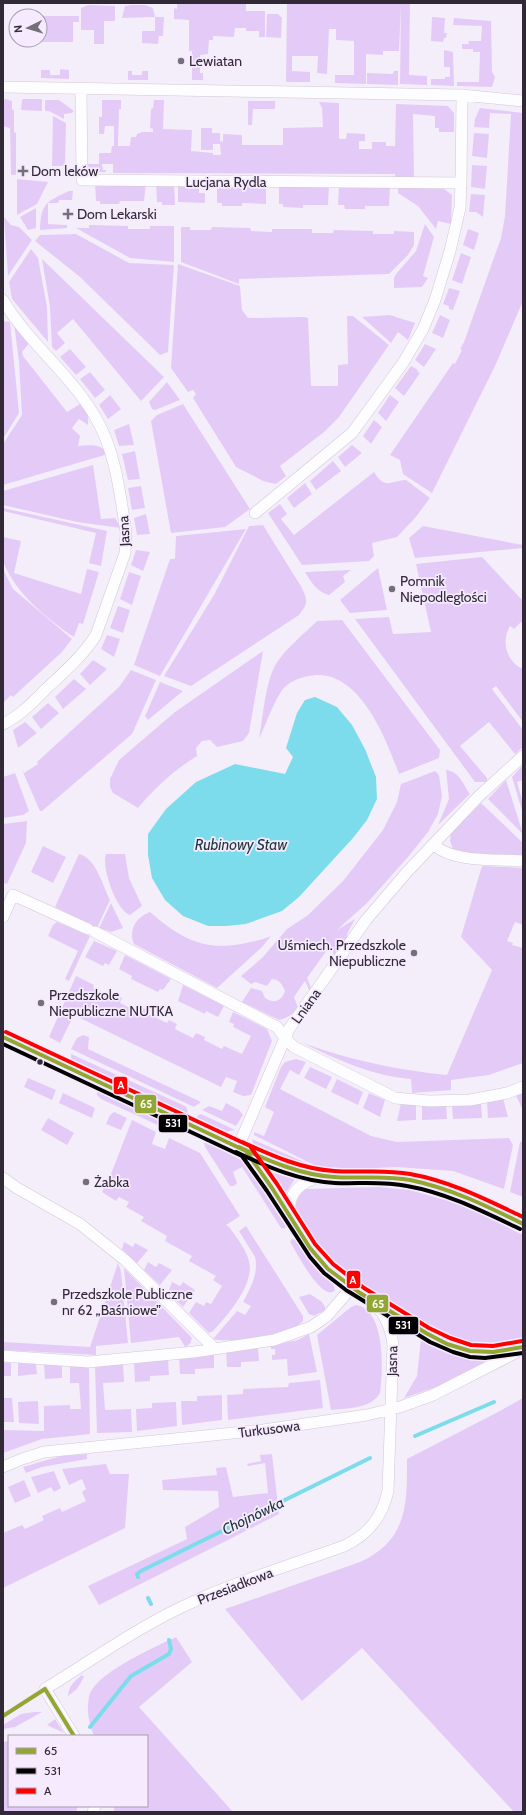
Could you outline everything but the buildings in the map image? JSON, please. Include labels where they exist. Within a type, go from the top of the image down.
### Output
[{"type":"street","points":[[3,87],[462,95],[523,101]]},
{"type":"street","name":"Lucjana Rydla","points":[[80,89],[82,180],[461,182]]},
{"type":"street","points":[[255,513],[352,433],[403,363],[424,328],[435,300],[454,237],[460,208],[462,95]]},
{"type":"street","name":"Jasna","points":[[3,300],[20,324],[73,386],[97,420],[112,458],[126,532],[125,553],[99,628],[89,647],[78,660],[17,716],[3,724]]},
{"type":"street","points":[[3,318],[20,324]]},
{"type":"street","name":"Lniana","points":[[242,1149],[285,1038],[298,1016],[366,920],[407,872],[479,796],[523,756]]},
{"type":"street","points":[[434,845],[441,851],[458,856],[523,861]]},
{"type":"street","points":[[3,917],[13,895],[92,930],[277,1027],[294,1047],[395,1098],[429,1101],[470,1100],[507,1093],[523,1087]]},
{"type":"street","name":"Jasna","points":[[3,1037],[242,1149],[296,1170],[325,1176],[374,1176],[420,1182],[465,1196],[523,1224]]},
{"type":"street","name":"Jasna","points":[[242,1149],[263,1173],[319,1259],[338,1277],[377,1306],[384,1317],[392,1337],[391,1409]]},
{"type":"street","name":"Jasna","points":[[293,1221],[289,1204],[294,1192],[310,1180],[325,1176]]},
{"type":"street","points":[[3,1178],[24,1192],[80,1224],[110,1247],[215,1349]]},
{"type":"street","points":[[3,1356],[88,1362],[215,1349],[274,1340],[307,1330],[327,1316],[352,1287]]},
{"type":"street","name":"Jasna","points":[[366,1297],[440,1341],[455,1347],[487,1352],[523,1348]]},
{"type":"street","name":"Turkusowa","points":[[3,1468],[22,1459],[44,1452],[283,1427],[360,1416],[391,1409],[415,1402],[444,1390],[523,1348]]},
{"type":"street","name":"Przesiadkowa","points":[[73,1735],[45,1690],[150,1624],[177,1609],[223,1589],[344,1546],[359,1538],[370,1529],[382,1510],[388,1491],[391,1409]]},
{"type":"shaded area","points":[[177,3],[246,3],[246,11],[265,11],[265,37],[259,37],[259,31],[246,31],[246,28],[235,28],[234,37],[213,36],[213,40],[209,40],[208,54],[200,55],[200,73],[203,73],[203,80],[192,80],[192,51],[189,51],[189,20],[174,19],[174,8],[177,9]]},
{"type":"shaded area","points":[[287,3],[410,3],[409,75],[427,76],[427,85],[400,84],[401,4],[399,51],[383,51],[383,55],[366,54],[366,84],[335,83],[335,75],[354,75],[354,41],[336,40],[336,29],[329,29],[327,74],[317,73],[318,56],[292,56],[292,71],[310,72],[310,82],[286,82]]},
{"type":"shaded area","points":[[88,5],[115,6],[115,21],[104,21],[104,44],[94,44],[94,30],[81,30],[81,8]]},
{"type":"shaded area","points":[[145,5],[153,8],[155,17],[122,18],[125,6]]},
{"type":"shaded area","points":[[267,14],[278,14],[282,18],[281,38],[266,37]]},
{"type":"shaded area","points":[[48,16],[79,16],[79,22],[73,22],[73,42],[48,42]]},
{"type":"shaded area","points":[[155,17],[164,17],[163,36],[159,36],[158,44],[142,43],[142,31],[155,31]]},
{"type":"shaded area","points":[[432,17],[445,18],[444,33],[447,33],[443,42],[431,41]]},
{"type":"shaded area","points":[[454,18],[491,21],[492,72],[495,77],[492,87],[457,86],[457,82],[479,82],[480,52],[473,52],[473,49],[462,49],[462,44],[469,44],[468,41],[481,41],[482,26],[453,25]]},
{"type":"shaded area","points":[[444,50],[453,52],[454,86],[431,85],[431,79],[445,79],[445,77],[450,77],[450,67],[444,67]]},
{"type":"shaded area","points":[[60,69],[69,70],[69,79],[41,78],[41,70],[50,70],[50,75],[60,75]]},
{"type":"shaded area","points":[[128,71],[132,71],[132,75],[142,75],[142,71],[148,71],[148,80],[128,80]]},
{"type":"shaded area","points":[[394,71],[398,71],[398,85],[367,84],[367,73],[393,74]]},
{"type":"shaded area","points":[[5,99],[12,101],[12,109],[14,111],[14,132],[16,133],[16,175],[11,175],[10,128],[3,126],[3,101]]},
{"type":"shaded area","points":[[23,99],[42,99],[42,111],[21,110]]},
{"type":"shaded area","points":[[45,100],[59,100],[74,111],[72,113],[64,114],[64,119],[49,111],[45,111]]},
{"type":"shaded area","points":[[102,100],[121,100],[121,109],[119,109],[118,146],[130,146],[131,137],[136,137],[137,134],[142,132],[153,132],[153,129],[150,128],[151,109],[153,108],[154,100],[164,100],[163,129],[192,130],[191,151],[213,153],[213,155],[221,155],[220,144],[213,144],[213,150],[201,150],[201,128],[212,128],[212,133],[220,133],[220,141],[223,142],[223,134],[242,135],[242,145],[283,145],[283,128],[323,127],[322,108],[319,102],[339,103],[339,139],[346,139],[347,133],[365,134],[365,141],[359,141],[359,149],[372,149],[372,142],[386,142],[386,146],[395,146],[396,104],[448,106],[454,113],[454,132],[439,132],[439,128],[435,128],[435,116],[413,114],[414,177],[395,177],[395,174],[113,173],[113,164],[102,164],[103,170],[106,170],[106,172],[96,172],[90,169],[87,164],[99,164],[99,153],[111,153],[112,146],[114,146],[114,126],[105,126],[104,134],[99,134],[99,117],[102,117]]},
{"type":"shaded area","points":[[248,101],[275,101],[275,109],[253,109],[252,125],[248,125]]},
{"type":"shaded area","points":[[480,108],[523,113],[523,301],[495,366],[432,493],[403,474],[400,460],[390,455],[453,363],[455,364],[462,350],[460,349],[464,342],[501,238],[505,216],[511,114],[490,113],[489,128],[474,127],[475,119]]},
{"type":"shaded area","points":[[53,116],[66,123],[65,166],[52,166]]},
{"type":"shaded area","points":[[474,133],[489,134],[487,158],[472,156]]},
{"type":"shaded area","points":[[472,165],[487,166],[485,189],[471,187]]},
{"type":"shaded area","points":[[17,179],[48,182],[37,204],[17,215]]},
{"type":"shaded area","points":[[95,182],[146,183],[144,201],[120,201],[119,204],[100,204],[100,201],[96,201]]},
{"type":"shaded area","points":[[156,183],[174,183],[175,205],[162,205],[162,202],[157,202]]},
{"type":"shaded area","points":[[178,183],[199,184],[199,193],[205,193],[205,203],[178,202]]},
{"type":"shaded area","points":[[217,184],[266,185],[266,204],[242,203],[242,206],[222,206],[222,203],[217,203]]},
{"type":"shaded area","points":[[279,185],[329,186],[328,205],[303,205],[303,208],[283,207],[283,204],[279,204]]},
{"type":"shaded area","points":[[339,186],[390,187],[389,206],[365,206],[365,209],[345,209],[344,205],[338,205]]},
{"type":"shaded area","points":[[398,187],[443,188],[452,195],[451,224],[438,221],[436,229],[418,206],[398,193]]},
{"type":"shaded area","points":[[69,191],[73,191],[72,200],[59,200],[58,203],[48,203],[48,224],[67,225],[67,228],[40,230],[42,214],[46,204]]},
{"type":"shaded area","points":[[471,194],[485,195],[483,217],[476,212],[469,212]]},
{"type":"shaded area","points":[[36,208],[36,228],[28,230],[20,217]]},
{"type":"shaded area","points":[[4,217],[11,225],[19,227],[32,240],[8,276]]},
{"type":"shaded area","points":[[425,224],[434,237],[423,276],[428,278],[422,287],[394,288],[394,278],[416,251]]},
{"type":"shaded area","points":[[89,225],[128,226],[128,229],[150,229],[150,226],[174,226],[174,262],[130,258],[76,228],[89,228]]},
{"type":"shaded area","points":[[181,227],[190,227],[190,230],[211,230],[212,227],[250,228],[251,231],[272,232],[272,229],[312,229],[312,233],[333,233],[334,230],[373,231],[373,234],[394,234],[394,231],[414,232],[414,245],[408,255],[389,274],[239,279],[239,284],[181,262]]},
{"type":"shaded area","points":[[468,229],[479,233],[474,250],[463,245]]},
{"type":"shaded area","points":[[76,234],[129,263],[174,265],[168,352],[160,355],[80,277],[35,241],[40,235]]},
{"type":"shaded area","points":[[31,249],[38,258],[47,307],[48,342],[12,299],[9,282]]},
{"type":"shaded area","points":[[461,253],[471,257],[462,284],[452,280]]},
{"type":"shaded area","points":[[42,259],[164,377],[141,401],[73,319],[57,333],[65,343],[56,351],[52,347],[50,307]]},
{"type":"shaded area","points":[[178,264],[240,286],[242,310],[248,318],[308,318],[311,386],[338,386],[338,365],[348,364],[347,316],[353,316],[389,345],[339,417],[324,432],[280,466],[286,476],[276,484],[263,481],[236,467],[193,398],[196,394],[193,390],[188,392],[171,368]]},
{"type":"shaded area","points":[[449,288],[460,291],[453,310],[449,309],[449,306],[443,304]]},
{"type":"shaded area","points":[[390,315],[415,323],[408,340],[398,332],[391,343],[362,317]]},
{"type":"shaded area","points":[[440,315],[450,320],[443,338],[432,333]]},
{"type":"shaded area","points":[[3,321],[10,322],[19,413],[3,439]]},
{"type":"shaded area","points":[[14,323],[31,341],[22,352],[23,356],[67,412],[80,404],[84,406],[88,414],[88,425],[79,419],[72,428],[80,436],[78,446],[99,446],[108,454],[3,485],[3,444],[22,415],[19,362]]},
{"type":"shaded area","points":[[425,344],[436,349],[424,367],[415,360]]},
{"type":"shaded area","points":[[70,349],[86,367],[76,375],[60,357]]},
{"type":"shaded area","points":[[411,366],[420,373],[404,396],[395,388]]},
{"type":"shaded area","points":[[90,372],[105,390],[95,398],[80,379]]},
{"type":"shaded area","points":[[167,382],[180,400],[155,410],[152,409],[149,402]]},
{"type":"shaded area","points":[[110,395],[121,409],[108,419],[99,405]]},
{"type":"shaded area","points":[[390,395],[399,402],[386,421],[378,413]]},
{"type":"shaded area","points":[[183,404],[250,509],[225,527],[171,533],[151,421],[157,415]]},
{"type":"shaded area","points":[[374,420],[382,427],[371,444],[363,436]]},
{"type":"shaded area","points":[[129,424],[134,445],[119,446],[114,430]]},
{"type":"shaded area","points":[[352,445],[362,453],[345,467],[338,457]]},
{"type":"shaded area","points":[[135,451],[140,479],[128,480],[122,454]]},
{"type":"shaded area","points":[[333,461],[341,471],[316,490],[310,481]]},
{"type":"shaded area","points":[[93,465],[101,519],[115,518],[121,528],[77,522],[3,505],[3,491]]},
{"type":"shaded area","points":[[374,472],[381,481],[385,483],[406,480],[430,498],[415,518],[397,537],[372,543],[374,556],[369,561],[302,565],[268,513],[280,504],[287,514],[281,519],[294,535]]},
{"type":"shaded area","points":[[305,483],[312,494],[294,508],[287,498]]},
{"type":"shaded area","points":[[141,486],[145,508],[132,510],[128,488]]},
{"type":"shaded area","points":[[3,508],[107,531],[101,566],[89,563],[96,533],[3,511]]},
{"type":"shaded area","points":[[146,514],[150,534],[137,535],[134,518]]},
{"type":"shaded area","points":[[263,525],[302,588],[306,599],[304,608],[299,615],[191,686],[164,676],[214,595],[249,526]]},
{"type":"shaded area","points":[[423,526],[523,545],[523,548],[415,558],[409,538]]},
{"type":"shaded area","points":[[246,529],[160,676],[134,665],[170,559],[175,559],[176,536]]},
{"type":"shaded area","points":[[3,537],[21,541],[14,573],[81,594],[87,569],[99,572],[83,624],[79,623],[74,637],[43,614],[15,584],[3,561]]},
{"type":"shaded area","points":[[136,550],[150,552],[143,571],[131,565]]},
{"type":"shaded area","points":[[482,557],[523,601],[523,620],[514,629],[510,626],[507,632],[506,645],[509,656],[517,666],[523,669],[523,722],[496,686],[492,689],[523,730],[523,747],[515,754],[489,722],[460,746],[487,778],[487,781],[485,782],[475,782],[355,619],[389,617],[393,634],[431,632],[416,564]]},
{"type":"shaded area","points":[[378,568],[387,610],[350,613],[340,600]]},
{"type":"shaded area","points":[[3,569],[13,589],[72,639],[62,652],[13,697],[11,695],[3,703]]},
{"type":"shaded area","points":[[351,570],[343,576],[345,582],[329,595],[321,592],[312,583],[305,572]]},
{"type":"shaded area","points":[[129,572],[141,576],[132,605],[120,599]]},
{"type":"shaded area","points":[[118,606],[130,610],[123,633],[110,628]]},
{"type":"shaded area","points":[[342,620],[440,750],[439,758],[399,774],[379,727],[359,696],[346,685],[332,677],[316,675],[299,678],[285,687],[274,704],[259,739],[269,680],[280,658],[317,621]]},
{"type":"shaded area","points":[[107,635],[120,639],[114,657],[101,649]]},
{"type":"shaded area","points":[[263,651],[249,733],[243,741],[217,747],[210,740],[202,741],[196,748],[197,756],[166,779],[138,808],[113,793],[110,787],[110,779],[119,760],[175,712]]},
{"type":"shaded area","points":[[93,660],[107,669],[90,685],[80,674]]},
{"type":"shaded area","points":[[131,670],[156,680],[132,734],[42,811],[40,811],[22,770],[24,773],[38,764],[37,762],[119,687]]},
{"type":"shaded area","points":[[74,679],[86,689],[63,709],[55,697]]},
{"type":"shaded area","points":[[160,682],[183,691],[148,720],[145,716]]},
{"type":"shaded area","points":[[48,703],[59,713],[41,729],[32,717]]},
{"type":"shaded area","points":[[25,722],[37,733],[18,748],[13,730]]},
{"type":"shaded area","points":[[523,765],[523,780],[517,782],[523,803],[523,814],[512,777]]},
{"type":"shaded area","points":[[446,770],[457,775],[470,794],[438,825],[449,799]]},
{"type":"shaded area","points":[[435,771],[439,775],[442,796],[438,814],[428,832],[367,903],[337,930],[355,919],[347,934],[348,939],[335,957],[330,946],[307,978],[312,990],[310,992],[305,981],[294,997],[298,1008],[294,1013],[279,1020],[242,1002],[251,988],[262,991],[265,998],[268,1000],[274,1001],[282,997],[285,991],[279,981],[272,979],[267,986],[255,982],[251,984],[241,976],[262,958],[287,929],[308,915],[343,881],[383,830],[397,802],[401,784]]},
{"type":"shaded area","points":[[15,773],[29,811],[23,815],[3,818],[3,777]]},
{"type":"shaded area","points":[[506,780],[523,834],[488,799]]},
{"type":"shaded area","points":[[481,803],[523,843],[523,855],[454,852],[450,841],[451,832]]},
{"type":"shaded area","points":[[27,821],[26,843],[7,884],[3,883],[3,824]]},
{"type":"shaded area","points":[[43,846],[66,857],[53,883],[31,872]]},
{"type":"shaded area","points":[[79,854],[90,861],[102,880],[110,900],[97,928],[55,907]]},
{"type":"shaded area","points":[[106,854],[125,854],[129,878],[142,906],[130,915],[120,905],[111,888],[106,868]]},
{"type":"shaded area","points":[[483,866],[523,868],[523,925],[515,922],[507,941],[513,943],[512,945],[523,948],[523,1063],[489,1075],[451,1080],[451,1090],[412,1093],[411,1079],[369,1071],[342,1061],[303,1043],[374,1064],[447,1075],[492,970],[461,937]]},
{"type":"shaded area","points":[[111,903],[123,928],[111,932],[99,928]]},
{"type":"shaded area","points":[[150,912],[171,929],[203,944],[227,946],[253,942],[271,936],[262,947],[217,988],[134,944],[132,934],[134,925],[141,917]]},
{"type":"shaded area","points":[[57,922],[90,936],[69,981],[65,979],[78,951],[48,936],[53,925]]},
{"type":"shaded area","points":[[94,941],[117,951],[109,965],[105,963],[103,966],[85,957]]},
{"type":"shaded area","points":[[125,955],[171,979],[163,990],[160,989],[158,992],[131,979],[132,976],[119,969]]},
{"type":"shaded area","points":[[76,976],[94,985],[93,988],[112,997],[113,994],[122,998],[120,1003],[138,1012],[141,1007],[149,1011],[148,1014],[167,1023],[169,1020],[177,1024],[175,1029],[193,1038],[196,1033],[205,1037],[204,1040],[222,1049],[224,1046],[242,1054],[251,1036],[233,1027],[234,1024],[229,1022],[233,1012],[267,1029],[272,1041],[251,1095],[243,1096],[233,1092],[237,1081],[226,1077],[221,1087],[74,1015],[60,1043],[49,1037]]},
{"type":"shaded area","points":[[183,985],[224,1006],[218,1017],[206,1011],[205,1014],[178,1001]]},
{"type":"shaded area","points":[[83,1035],[89,1037],[88,1049],[201,1102],[194,1107],[71,1049],[77,1038]]},
{"type":"shaded area","points":[[71,1054],[185,1106],[188,1114],[75,1061],[71,1058]]},
{"type":"shaded area","points":[[296,1059],[306,1062],[299,1075],[290,1070],[280,1089],[371,1136],[397,1142],[509,1138],[513,1145],[504,1189],[453,1171],[396,1167],[356,1169],[318,1167],[254,1135],[254,1132],[264,1136],[274,1112],[265,1107],[281,1067],[285,1062]]},
{"type":"shaded area","points":[[310,1067],[332,1077],[326,1089],[304,1078]]},
{"type":"shaded area","points":[[28,1078],[56,1090],[52,1100],[24,1087]]},
{"type":"shaded area","points":[[337,1079],[363,1092],[358,1105],[331,1092]]},
{"type":"shaded area","points":[[523,1090],[523,1110],[515,1094]]},
{"type":"shaded area","points":[[97,1091],[180,1129],[175,1133],[101,1099],[97,1095]]},
{"type":"shaded area","points":[[63,1093],[95,1108],[92,1118],[59,1103]]},
{"type":"shaded area","points":[[369,1093],[385,1100],[380,1117],[363,1108]]},
{"type":"shaded area","points":[[503,1098],[508,1117],[488,1118],[487,1101]]},
{"type":"shaded area","points":[[226,1103],[239,1110],[243,1115],[236,1126],[202,1110],[209,1106],[222,1111]]},
{"type":"shaded area","points":[[401,1103],[416,1104],[416,1120],[397,1121]]},
{"type":"shaded area","points":[[481,1103],[482,1118],[453,1119],[452,1105]]},
{"type":"shaded area","points":[[446,1104],[447,1119],[422,1120],[422,1105]]},
{"type":"shaded area","points":[[114,1112],[127,1118],[121,1130],[106,1124],[110,1115]]},
{"type":"shaded area","points":[[201,1114],[235,1130],[226,1132],[197,1119],[198,1115]]},
{"type":"shaded area","points":[[48,1118],[74,1133],[67,1145],[41,1130]]},
{"type":"shaded area","points":[[132,1120],[156,1132],[152,1144],[165,1149],[169,1138],[200,1153],[240,1216],[226,1225],[238,1239],[248,1257],[250,1270],[248,1279],[233,1308],[213,1331],[209,1333],[189,1313],[196,1302],[204,1306],[206,1302],[211,1304],[222,1286],[213,1280],[216,1276],[189,1261],[192,1256],[165,1241],[167,1236],[141,1221],[144,1217],[126,1207],[129,1202],[119,1197],[116,1201],[102,1192],[109,1179]]},
{"type":"shaded area","points":[[252,1139],[320,1169],[282,1159],[254,1145]]},
{"type":"shaded area","points":[[205,1140],[246,1163],[286,1225],[285,1229],[281,1228],[242,1167],[233,1172],[237,1183],[234,1186],[230,1186],[205,1147]]},
{"type":"shaded area","points":[[523,1141],[523,1197],[510,1192],[520,1142]]},
{"type":"shaded area","points":[[270,1172],[295,1179],[285,1194]]},
{"type":"shaded area","points":[[379,1187],[410,1190],[463,1205],[523,1235],[523,1339],[507,1343],[482,1345],[457,1341],[441,1334],[369,1290],[341,1269],[317,1244],[297,1213],[297,1201],[305,1189]]},
{"type":"shaded area","points":[[246,1226],[303,1316],[303,1321],[297,1326],[287,1330],[260,1337],[232,1340],[213,1339],[237,1311],[245,1315],[251,1306],[243,1302],[253,1281],[256,1269],[255,1257],[239,1231]]},
{"type":"shaded area","points":[[292,1239],[295,1240],[315,1265],[333,1283],[335,1290],[333,1292],[327,1292],[315,1281],[290,1242]]},
{"type":"shaded area","points":[[124,1242],[133,1247],[135,1243],[148,1250],[137,1263],[122,1249]]},
{"type":"shaded area","points":[[148,1262],[156,1267],[159,1263],[172,1270],[160,1285],[144,1270]]},
{"type":"shaded area","points":[[118,1263],[121,1271],[128,1343],[96,1346],[96,1355],[3,1350],[3,1342],[90,1347]]},
{"type":"shaded area","points":[[124,1268],[192,1338],[190,1344],[185,1347],[179,1337],[131,1343]]},
{"type":"shaded area","points":[[172,1282],[180,1286],[183,1282],[195,1290],[183,1307],[168,1293]]},
{"type":"shaded area","points":[[310,1294],[322,1302],[325,1307],[325,1310],[314,1316],[309,1314],[299,1297]]},
{"type":"shaded area","points":[[356,1305],[366,1309],[373,1317],[378,1329],[382,1357],[380,1393],[371,1402],[365,1405],[331,1410],[317,1335],[351,1307]]},
{"type":"shaded area","points":[[309,1334],[317,1372],[288,1376],[287,1359],[272,1360],[272,1355],[275,1355],[275,1349],[271,1349],[271,1345],[298,1340]]},
{"type":"shaded area","points":[[421,1339],[455,1354],[492,1359],[442,1385],[404,1398],[417,1376]]},
{"type":"shaded area","points":[[258,1348],[259,1361],[241,1362],[241,1367],[227,1367],[226,1351]]},
{"type":"shaded area","points":[[214,1353],[214,1368],[195,1369],[195,1374],[180,1374],[179,1357]]},
{"type":"shaded area","points":[[168,1358],[169,1375],[150,1376],[150,1381],[135,1382],[134,1363]]},
{"type":"shaded area","points":[[3,1362],[11,1363],[11,1376],[3,1376]]},
{"type":"shaded area","points":[[18,1363],[36,1364],[37,1374],[18,1376]]},
{"type":"shaded area","points":[[123,1363],[124,1382],[103,1383],[105,1410],[131,1409],[132,1432],[97,1433],[95,1366]]},
{"type":"shaded area","points":[[44,1364],[62,1365],[62,1378],[45,1379]]},
{"type":"shaded area","points":[[70,1366],[89,1366],[90,1434],[42,1439],[3,1453],[3,1430],[44,1431],[44,1406],[70,1405],[70,1409],[81,1409],[79,1383],[70,1383]]},
{"type":"shaded area","points":[[320,1380],[323,1408],[228,1420],[227,1395],[243,1394],[243,1389],[288,1387],[289,1383]]},
{"type":"shaded area","points":[[222,1395],[222,1420],[182,1425],[181,1401],[197,1401],[197,1396]]},
{"type":"shaded area","points":[[3,1398],[12,1398],[14,1422],[3,1422]]},
{"type":"shaded area","points":[[523,1398],[523,1812],[514,1812],[362,1648],[302,1701],[225,1609],[360,1562],[376,1553],[388,1543],[396,1532],[402,1519],[405,1506],[407,1459]]},
{"type":"shaded area","points":[[38,1401],[39,1424],[19,1423],[18,1402]]},
{"type":"shaded area","points":[[176,1402],[177,1426],[137,1431],[136,1409],[152,1408],[152,1403]]},
{"type":"shaded area","points":[[87,1454],[87,1459],[42,1467],[26,1473],[23,1467],[61,1456]]},
{"type":"shaded area","points":[[272,1454],[279,1514],[99,1605],[88,1586],[187,1539],[185,1527],[219,1507],[218,1491],[163,1490],[162,1480],[217,1475],[216,1468],[226,1467],[233,1497],[268,1493],[265,1463],[248,1466],[247,1464],[261,1461],[260,1455]]},
{"type":"shaded area","points":[[106,1464],[110,1474],[129,1474],[125,1528],[3,1588],[3,1533],[22,1525],[25,1529],[44,1520],[42,1516],[60,1508],[62,1512],[86,1501],[82,1492],[86,1489],[82,1479],[69,1485],[62,1469]]},
{"type":"shaded area","points":[[54,1471],[61,1488],[54,1492],[51,1487],[38,1493],[31,1477]]},
{"type":"shaded area","points":[[24,1480],[31,1496],[15,1503],[8,1487]]},
{"type":"shaded area","points":[[176,1637],[192,1662],[139,1707],[233,1812],[114,1812],[114,1807],[148,1807],[148,1735],[94,1735],[88,1717],[89,1697],[93,1688],[101,1679],[140,1654]]},
{"type":"shaded area","points":[[82,1675],[84,1677],[77,1689],[68,1696],[69,1689],[72,1684]]},
{"type":"shaded area","points":[[42,1712],[15,1727],[3,1729],[3,1725],[21,1714]]},
{"type":"shaded area","points":[[55,1719],[64,1733],[47,1725]]},
{"type":"shaded area","points":[[8,1741],[8,1807],[78,1807],[76,1812],[3,1812],[3,1742]]},
{"type":"water","name":"Rubinowy Staw","points":[[315,697],[337,707],[352,725],[365,749],[376,777],[377,799],[367,820],[353,838],[299,897],[282,911],[246,924],[226,926],[208,926],[183,916],[165,900],[152,878],[148,855],[148,834],[166,809],[196,782],[235,764],[285,774],[293,757],[286,748],[297,713],[305,700]]},
{"type":"waterway","name":"Chojnówka","points":[[415,1436],[494,1402]]},
{"type":"waterway","name":"Chojnówka","points":[[138,1577],[137,1574],[141,1571],[370,1458]]},
{"type":"waterway","name":"Chojnówka","points":[[148,1598],[151,1604]]},
{"type":"waterway","name":"Chojnówka","points":[[90,1727],[131,1676],[169,1654],[171,1649],[169,1640]]},
{"type":"transit line","name":"A","points":[[6,1032],[250,1146],[277,1184],[315,1244],[333,1264],[364,1288],[429,1328],[450,1338],[471,1345],[493,1346],[522,1341]]},
{"type":"transit line","name":"65","points":[[3,1037],[246,1151],[272,1188],[310,1248],[328,1269],[360,1293],[426,1333],[447,1344],[470,1351],[493,1352],[523,1347]]},
{"type":"transit line","name":"531","points":[[3,1044],[242,1156],[310,1257],[324,1273],[346,1290],[430,1342],[453,1352],[470,1357],[485,1358],[523,1353]]},
{"type":"transit line","name":"A","points":[[242,1142],[286,1161],[322,1170],[391,1172],[425,1177],[454,1186],[523,1217]]},
{"type":"transit line","name":"65","points":[[239,1147],[274,1162],[297,1170],[322,1176],[353,1178],[382,1177],[425,1183],[468,1198],[523,1224]]},
{"type":"transit line","name":"531","points":[[236,1152],[272,1168],[296,1176],[322,1182],[398,1184],[422,1189],[451,1198],[520,1229]]},
{"type":"transit line","name":"65","points":[[45,1689],[73,1735]]},
{"type":"transit line","name":"65","points":[[3,1716],[45,1689]]},
{"type":"place","name":"Lewiatan","points":[[181,61]]},
{"type":"place","name":"Dom leków","points":[[23,171]]},
{"type":"place","name":"Dom Lekarski","points":[[68,214]]},
{"type":"place","name":"Pomnik Niepodległości","points":[[392,589]]},
{"type":"place","name":"Uśmiech. Przedszkole Niepubliczne","points":[[414,953]]},
{"type":"place","name":"Przedszkole Niepubliczne NUTKA","points":[[41,1003]]},
{"type":"place","name":"Żabka","points":[[86,1182]]},
{"type":"place","name":"Przedszkole Publiczne nr 62 „Baśniowe”","points":[[54,1302]]}]
